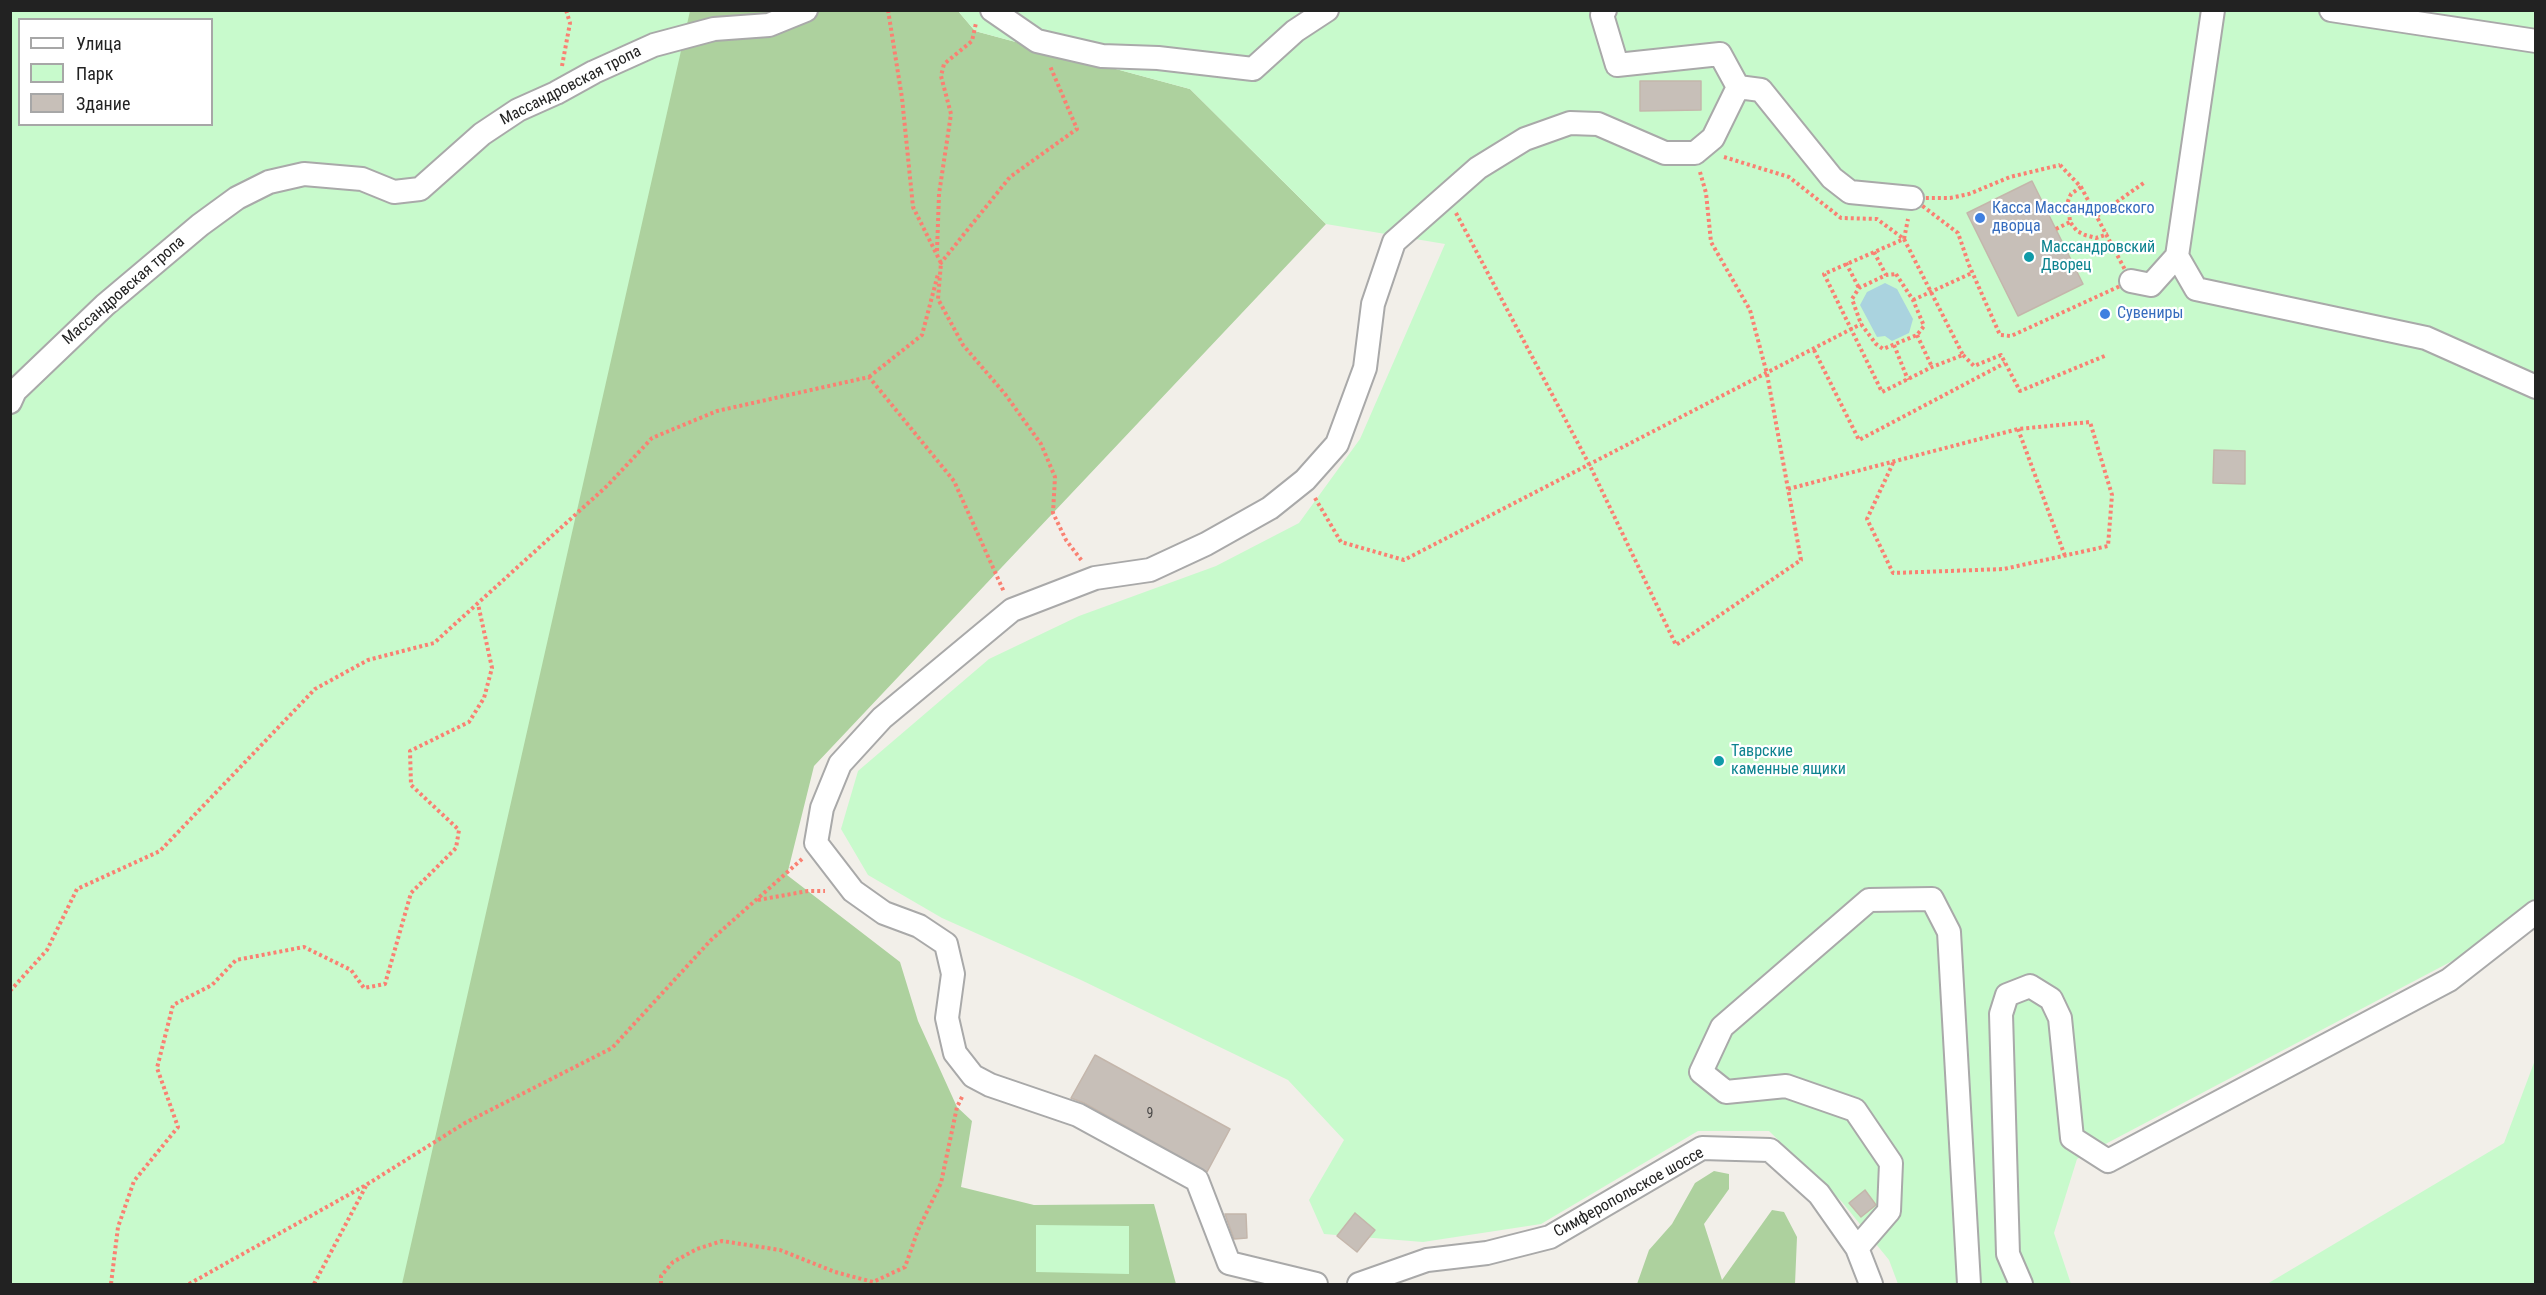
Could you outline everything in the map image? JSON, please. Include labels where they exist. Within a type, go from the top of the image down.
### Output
[{"type":"street","name":"Массандровская тропа","points":[[10,402],[15,391],[105,305],[200,225],[237,198],[269,182],[304,174],[362,179],[393,192],[420,189],[482,134],[518,110],[594,72],[654,45],[714,29],[769,25],[806,10]]},
{"type":"street","points":[[985,14],[1037,41],[1102,56],[1158,58],[1253,69],[1295,31],[1327,10]]},
{"type":"street","points":[[1605,10],[1602,15],[1617,64],[1720,54],[1738,87]]},
{"type":"street","points":[[2131,281],[2151,285],[2177,256],[2213,10]]},
{"type":"street","points":[[2331,10],[2535,41]]},
{"type":"street","points":[[1316,1284],[1229,1263],[1197,1180],[1077,1115],[990,1085],[972,1076],[955,1053],[947,1018],[953,974],[946,944],[919,926],[884,913],[854,891],[816,843],[822,808],[840,764],[882,718],[1012,610],[1095,578],[1150,570],[1206,544],[1270,508],[1305,480],[1337,444],[1365,368],[1373,304],[1394,242],[1478,168],[1525,139],[1570,123],[1598,124],[1665,153],[1695,153],[1713,138],[1738,87]]},
{"type":"street","points":[[1738,87],[1761,90],[1832,178],[1850,192],[1912,198]]},
{"type":"street","points":[[2177,256],[2196,289],[2426,338],[2535,387]]},
{"type":"street","points":[[1857,1248],[1889,1211],[1891,1162],[1855,1110],[1786,1086],[1726,1092],[1701,1072],[1722,1027],[1869,900],[1932,900],[1949,932],[1969,1284]]},
{"type":"street","points":[[2020,1284],[2008,1254],[2001,1014],[2007,995],[2030,986],[2051,999],[2060,1018],[2072,1138],[2108,1161],[2449,980],[2535,912]]},
{"type":"street","name":"Симферопольское шоссе","points":[[1359,1284],[1427,1260],[1487,1253],[1550,1237],[1702,1148],[1770,1150],[1819,1194],[1857,1248],[1871,1284]]},
{"type":"path","points":[[556,93],[570,23],[566,10]]},
{"type":"path","points":[[888,10],[902,98],[913,207],[940,263],[938,299],[963,345],[1005,394],[1041,444],[1056,477],[1053,513],[1066,540],[1095,578]]},
{"type":"path","points":[[937,255],[939,194],[951,114],[941,76],[944,64],[972,41],[985,14]]},
{"type":"path","points":[[10,991],[47,950],[77,889],[160,851],[315,689],[368,660],[434,643],[608,485],[652,438],[717,411],[868,377],[922,335],[940,263],[1010,177],[1077,129],[1057,78],[1037,41]]},
{"type":"path","points":[[1447,195],[1590,466],[1676,645],[1802,560],[1767,374],[1750,310],[1711,242],[1706,193],[1695,153],[1733,159],[1789,177],[1841,218],[1877,219],[1904,239],[1962,356],[1974,366],[2001,355],[2020,391],[2107,356]]},
{"type":"path","points":[[2060,165],[2080,187],[2108,234],[2131,281],[2011,336],[2000,335],[1972,273],[1958,233],[1912,198],[1950,198],[1969,194],[2010,177],[2060,165]]},
{"type":"path","points":[[2097,216],[2145,182]]},
{"type":"path","points":[[2080,187],[2071,194],[2068,201],[2070,222],[2077,231],[2085,235],[2096,238],[2108,234]]},
{"type":"path","points":[[2056,229],[2070,222]]},
{"type":"path","points":[[1904,239],[1824,274],[1882,392],[1932,367],[1962,356]]},
{"type":"path","points":[[1874,252],[1886,275]]},
{"type":"path","points":[[1846,263],[1859,288]]},
{"type":"path","points":[[1913,300],[1972,273]]},
{"type":"path","points":[[1896,274],[1913,300],[1924,326],[1917,335],[1883,349],[1876,344],[1861,324],[1852,299],[1859,288],[1886,275],[1896,274]]},
{"type":"path","points":[[1305,480],[1341,542],[1404,560],[1815,350],[1861,324]]},
{"type":"path","points":[[1917,335],[1932,367]]},
{"type":"path","points":[[1894,345],[1908,380]]},
{"type":"path","points":[[1815,350],[1859,440],[2005,363]]},
{"type":"path","points":[[868,377],[954,481],[1012,610]]},
{"type":"path","points":[[1788,489],[1894,461],[2018,429],[2090,422],[2112,495],[2108,546],[2004,569],[1893,573],[1867,519],[1894,461]]},
{"type":"path","points":[[2018,429],[2066,556]]},
{"type":"path","points":[[111,1284],[118,1227],[134,1181],[178,1127],[157,1068],[172,1005],[212,985],[236,960],[304,947],[351,970],[364,988],[385,984],[411,893],[456,848],[459,830],[411,785],[410,751],[469,722],[484,698],[492,668],[478,604]]},
{"type":"path","points":[[189,1284],[366,1185],[465,1123],[612,1048],[711,940],[795,867],[816,843]]},
{"type":"path","points":[[757,900],[808,891],[854,891]]},
{"type":"path","points":[[661,1284],[661,1276],[673,1262],[697,1249],[722,1241],[780,1250],[835,1272],[873,1282],[905,1267],[918,1230],[941,1183],[957,1107],[972,1076]]},
{"type":"path","points":[[314,1284],[366,1185]]},
{"type":"green space","points":[[10,11],[958,11],[975,31],[1190,89],[1326,224],[814,766],[787,875],[900,962],[918,1021],[957,1107],[972,1121],[961,1187],[1034,1205],[1154,1204],[1176,1284],[11,1284]]},
{"type":"green space","points":[[10,11],[690,11],[402,1284],[11,1284]]},
{"type":"green space","points":[[958,11],[2535,11],[2535,909],[2490,941],[2077,1159],[2054,1233],[2071,1284],[1898,1284],[1889,1260],[1842,1202],[1769,1131],[1698,1131],[1541,1224],[1423,1242],[1324,1234],[1309,1200],[1344,1140],[1288,1080],[1081,980],[942,918],[868,875],[841,829],[858,771],[989,659],[1079,616],[1216,566],[1299,523],[1360,439],[1445,244],[1326,224],[1190,89],[975,31]]},
{"type":"green space","points":[[2535,1060],[2535,1284],[2267,1284],[2504,1143]]},
{"type":"green space","points":[[1714,1171],[1729,1174],[1729,1189],[1704,1224],[1722,1280],[1772,1210],[1784,1212],[1797,1237],[1795,1284],[1637,1284],[1649,1250],[1672,1224],[1695,1183]]},
{"type":"green space","points":[[1036,1225],[1129,1226],[1129,1274],[1036,1272]]},
{"type":"water","points":[[1885,283],[1897,289],[1913,319],[1909,333],[1892,341],[1885,336],[1877,337],[1860,305],[1867,292]]},
{"type":"building","points":[[1640,81],[1701,81],[1701,110],[1640,111]]},
{"type":"building","name":"Массандровский Дворец","points":[[2032,181],[2083,284],[2018,316],[1967,213]]},
{"type":"building","points":[[2214,450],[2245,451],[2245,484],[2213,483]]},
{"type":"building","points":[[1095,1055],[1230,1129],[1207,1172],[1084,1103],[1071,1098]]},
{"type":"building","points":[[1865,1190],[1876,1205],[1861,1217],[1849,1203]]},
{"type":"building","points":[[1355,1213],[1375,1230],[1357,1252],[1337,1236]]},
{"type":"building","points":[[1225,1214],[1246,1214],[1247,1238],[1234,1239]]},
{"type":"place","name":"Касса Массандровского дворца","points":[[1980,218]]},
{"type":"place","name":"Массандровский Дворец","points":[[2029,257]]},
{"type":"place","name":"Сувениры","points":[[2105,314]]},
{"type":"place","name":"Таврские каменные ящики","points":[[1719,761]]}]
